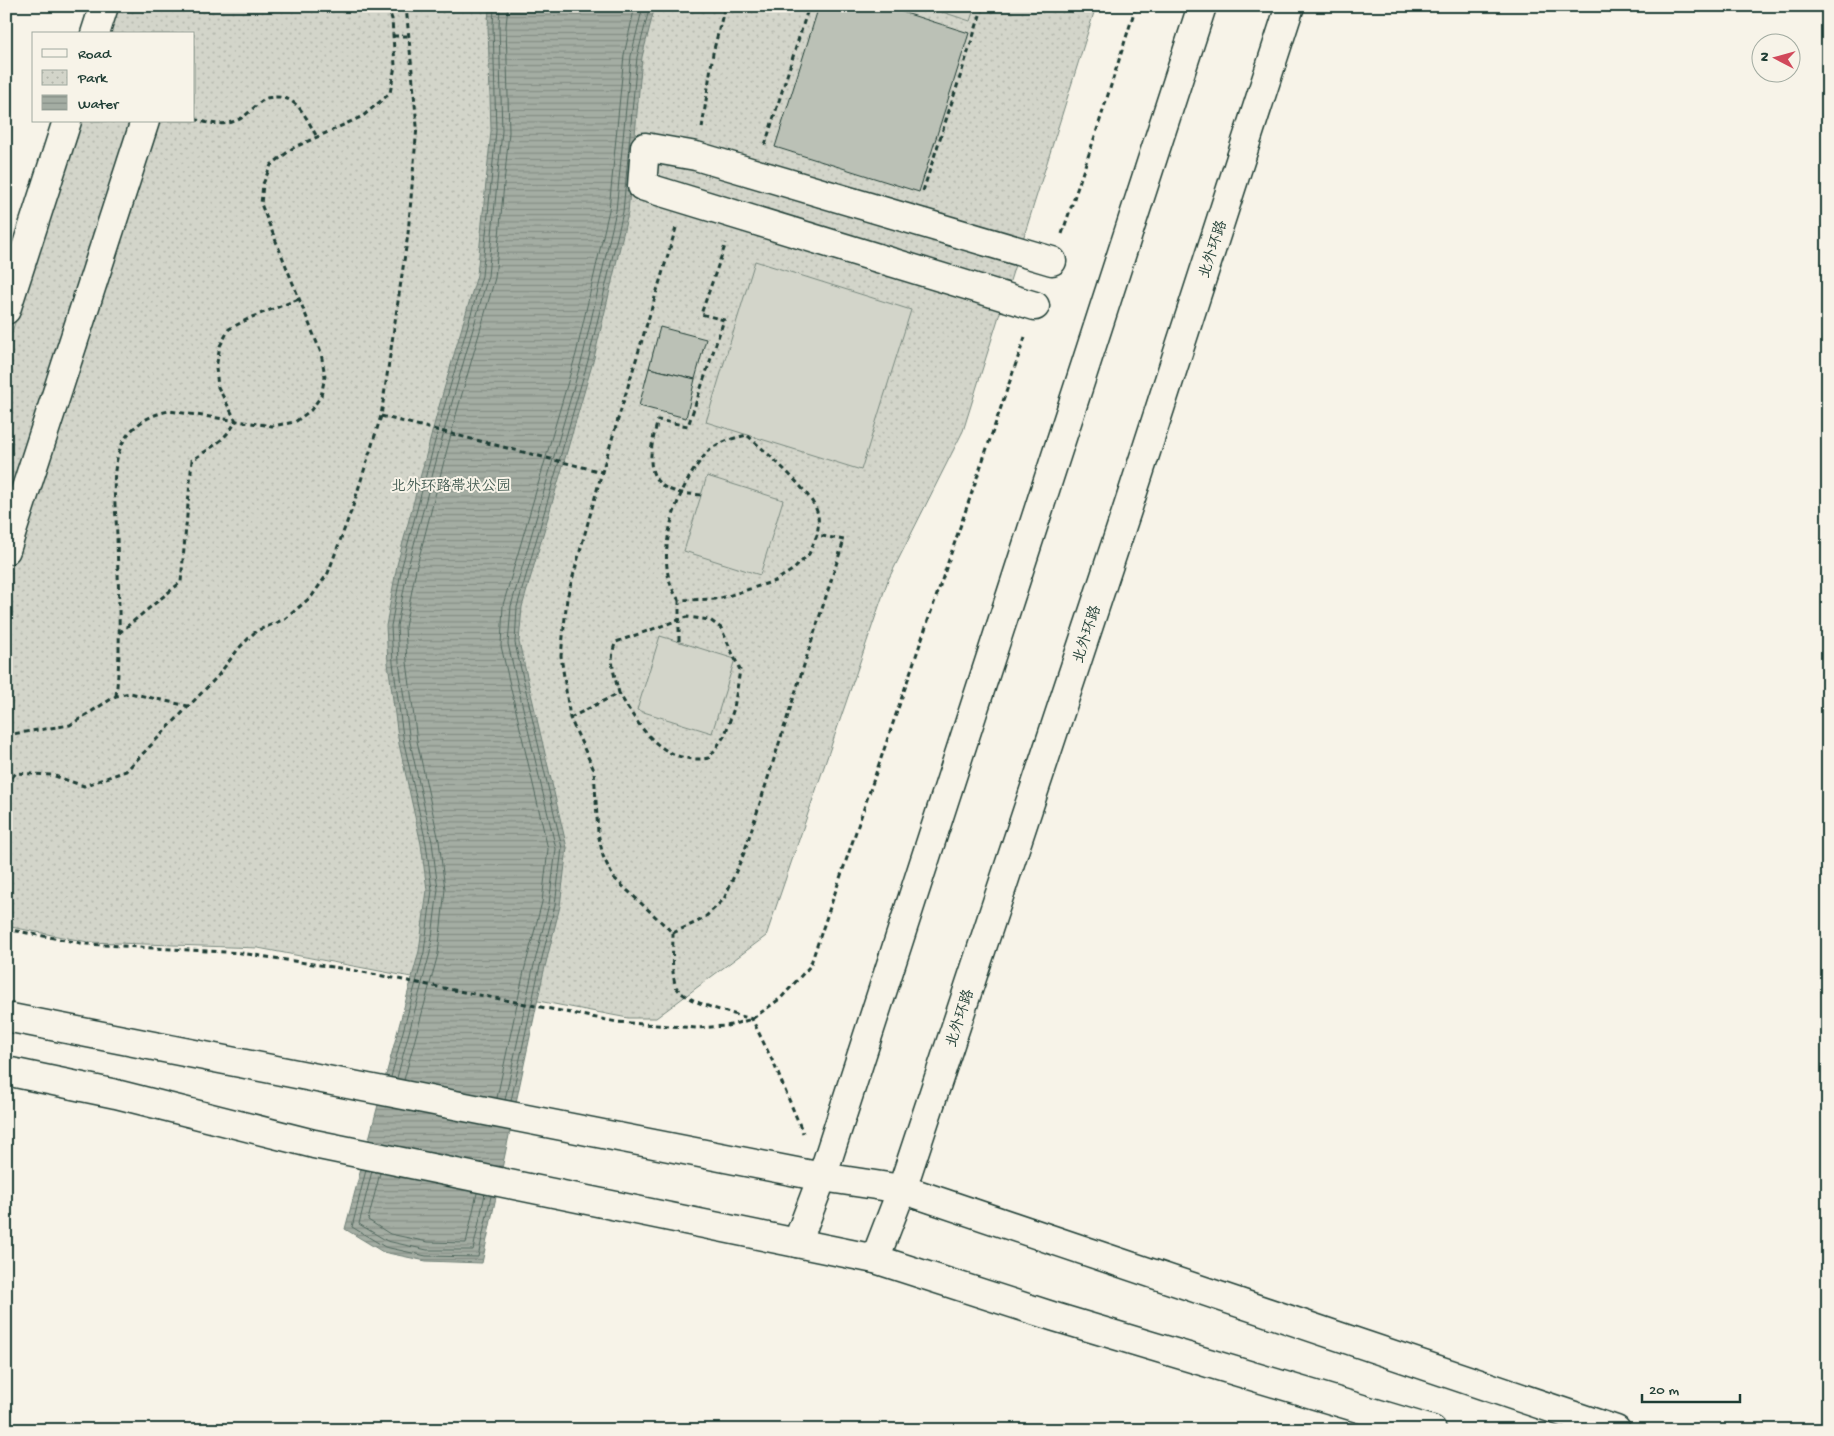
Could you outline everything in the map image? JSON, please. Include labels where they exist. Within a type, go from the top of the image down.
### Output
[{"type":"main road","points":[[96,32],[104,6]]},
{"type":"main road","points":[[797,1243],[822,1177],[1202,6]]},
{"type":"main road","name":"北外环路","points":[[876,1259],[902,1189],[1128,507],[1290,6]]},
{"type":"main road","points":[[6,310],[67,122]]},
{"type":"main road","points":[[6,550],[145,122]]},
{"type":"main road","points":[[1035,306],[642,186],[645,147],[696,156],[1052,261]]},
{"type":"main road","points":[[6,1018],[822,1177],[902,1189],[1616,1430]]},
{"type":"main road","points":[[6,1071],[116,1094],[314,1144],[876,1259],[1055,1317],[1432,1430]]},
{"type":"path","points":[[116,696],[119,607],[115,478],[120,448],[135,426],[156,414],[169,412],[272,426],[295,422],[311,410],[321,396],[325,376],[321,353],[261,204],[263,184],[271,165],[293,148],[364,116],[390,93],[395,66],[392,19],[387,6]]},
{"type":"path","points":[[6,784],[16,773],[52,775],[84,786],[126,771],[206,688],[256,631],[284,619],[312,596],[328,573],[353,506],[381,416],[408,234],[417,126],[406,6]]},
{"type":"path","points":[[696,156],[700,141],[713,53],[725,6]]},
{"type":"path","points":[[754,173],[761,157],[809,6]]},
{"type":"path","points":[[914,221],[983,6]]},
{"type":"path","points":[[1052,261],[1095,136],[1136,6]]},
{"type":"path","points":[[393,36],[409,36]]},
{"type":"path","points":[[195,119],[216,125],[234,122],[265,98],[279,97],[295,102],[305,115],[317,137]]},
{"type":"path","points":[[684,199],[602,472],[568,598],[562,656],[570,718],[594,770],[598,833],[603,856],[613,877],[673,933],[675,986],[680,994],[695,1001],[752,1019],[774,1064],[804,1134]]},
{"type":"path","points":[[701,495],[672,491],[657,482],[650,470],[653,438],[658,420],[688,426],[724,320],[701,314],[736,215]]},
{"type":"path","points":[[236,421],[218,387],[216,368],[220,346],[224,338],[229,330],[252,317],[299,299]]},
{"type":"path","points":[[6,929],[86,944],[241,953],[297,961],[618,1022],[696,1028],[727,1026],[752,1019],[781,998],[810,966],[1035,306]]},
{"type":"path","points":[[381,416],[602,472]]},
{"type":"path","points":[[118,633],[181,582],[192,460],[219,443],[236,421]]},
{"type":"path","points":[[679,600],[718,599],[775,581],[794,569],[810,554],[817,535],[819,514],[808,495],[790,474],[747,435],[731,438],[711,449],[695,468],[681,492],[672,520],[667,546],[667,568],[672,592],[679,600],[679,641]]},
{"type":"path","points":[[673,933],[703,919],[724,899],[744,853],[844,540],[817,535]]},
{"type":"path","points":[[687,617],[710,620],[721,628],[740,670],[734,708],[725,735],[709,758],[696,760],[676,755],[654,742],[638,725],[619,693],[613,666],[612,650],[616,642],[687,617]]},
{"type":"path","points":[[6,735],[70,725],[116,696],[130,693],[188,706]]},
{"type":"path","points":[[570,718],[619,693]]},
{"type":"path","points":[[6,760],[11,778]]},
{"type":"green space","name":"北外环路带状公园","points":[[118,6],[1096,6],[963,431],[888,580],[766,936],[656,1018],[628,1018],[258,948],[88,942],[6,926],[6,350],[81,122],[195,122],[195,32],[110,32]]},
{"type":"green space","points":[[924,6],[975,6],[970,21]]},
{"type":"green space","points":[[755,261],[911,310],[861,470],[706,422]]},
{"type":"green space","points":[[707,476],[783,500],[760,575],[684,551]]},
{"type":"green space","points":[[660,636],[735,659],[712,733],[637,710]]},
{"type":"water","points":[[489,6],[655,6],[642,57],[628,213],[594,358],[522,607],[519,642],[567,848],[560,906],[543,975],[482,1263],[426,1261],[383,1252],[345,1229],[419,951],[427,890],[421,844],[399,744],[388,663],[386,626],[397,565],[438,410],[477,275],[491,131]]},
{"type":"building","points":[[819,6],[883,6],[969,33],[919,192],[775,147]]},
{"type":"building","points":[[660,327],[706,339],[695,379],[649,368]]},
{"type":"building","points":[[649,368],[695,379],[686,418],[639,406]]}]
